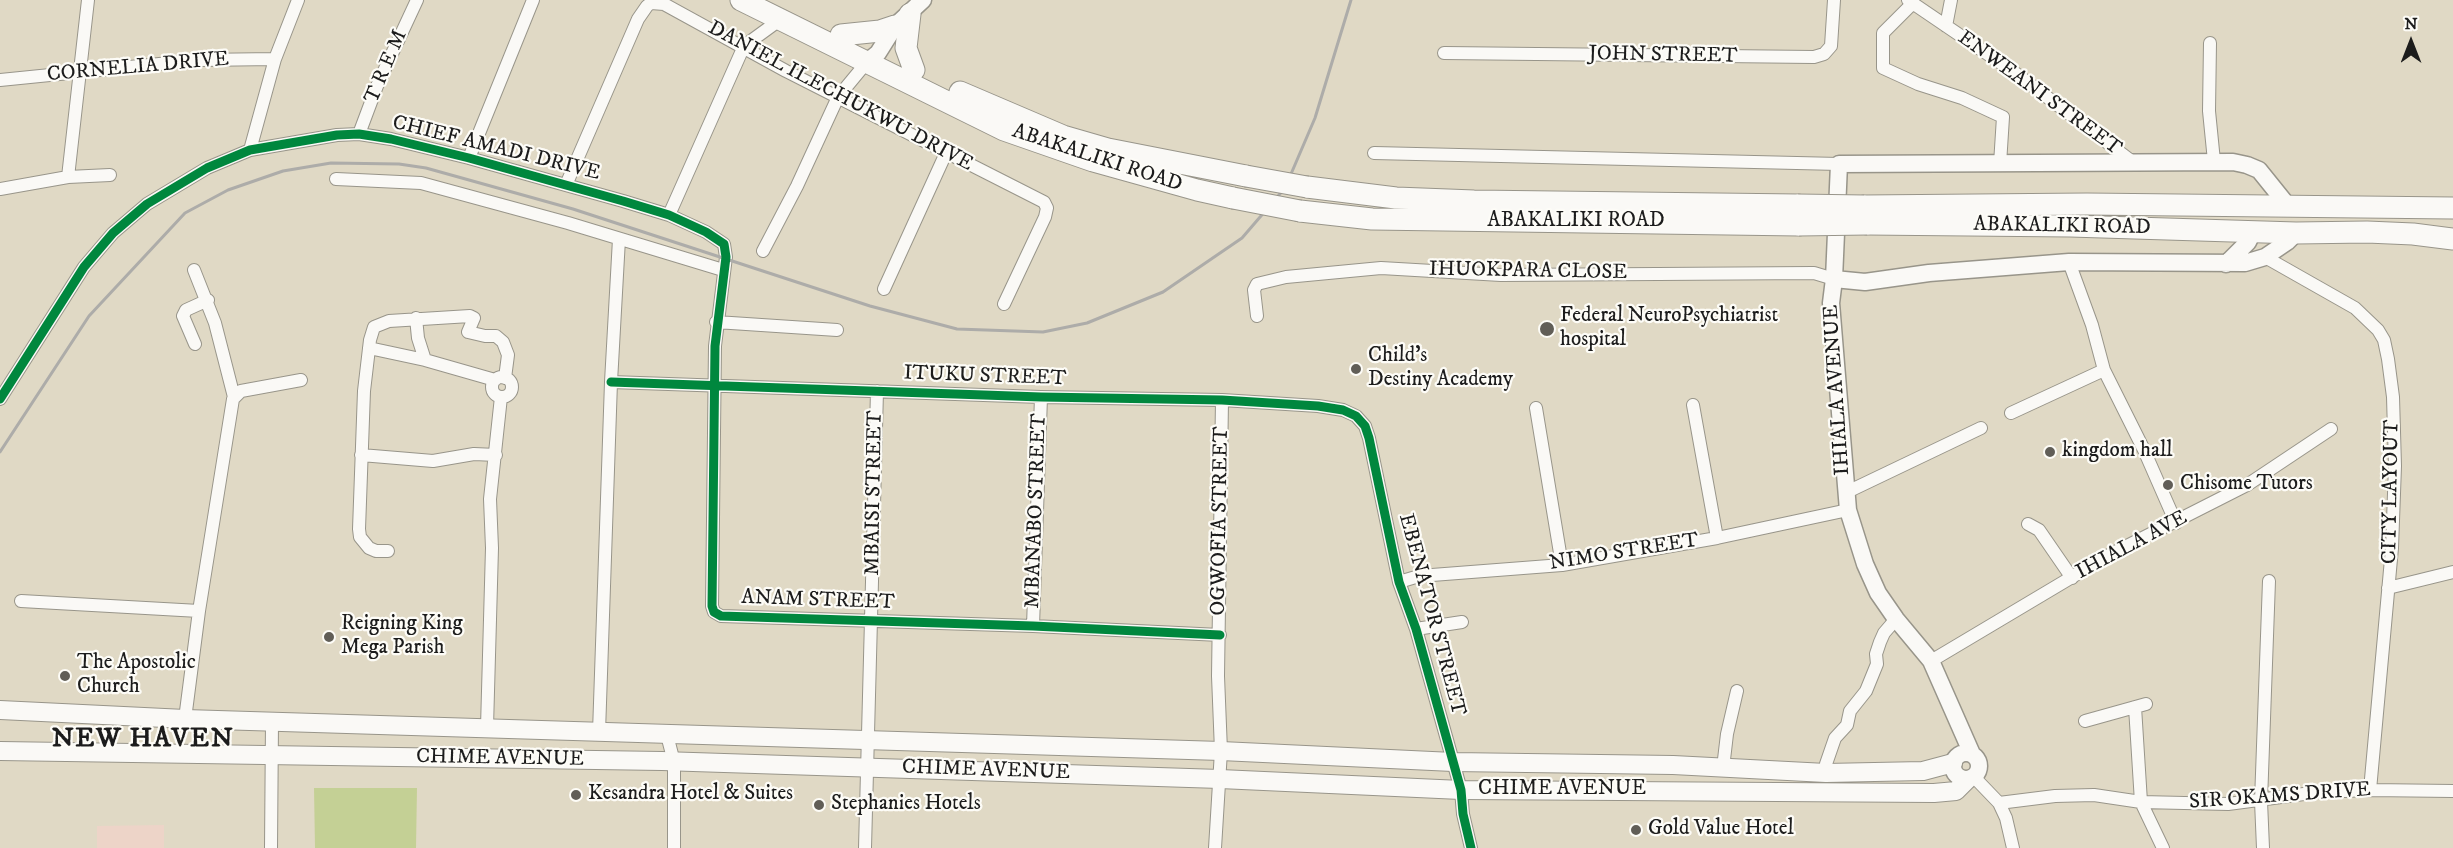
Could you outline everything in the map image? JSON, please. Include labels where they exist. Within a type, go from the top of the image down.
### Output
[{"type":"highway","name":"ABAKALIKI ROAD","points":[[741,0],[777,10],[841,34],[872,57],[914,70],[987,105],[1063,136],[1108,149],[1307,187],[1396,198],[1799,215]]},
{"type":"highway","name":"ABAKALIKI ROAD","points":[[777,10],[872,57],[982,120],[1029,140],[1093,162],[1197,190],[1300,211],[1372,219],[1865,215],[2277,200],[2453,208]]},
{"type":"highway","points":[[841,34],[880,31],[909,13]]},
{"type":"highway","points":[[909,13],[906,48],[914,70]]},
{"type":"highway","name":"ABAKALIKI ROAD","points":[[1865,215],[2070,226],[2296,233],[2367,231],[2453,239]]},
{"type":"main road","points":[[872,57],[909,13]]},
{"type":"main road","name":"ENWEANI STREET","points":[[2134,163],[2214,161],[2254,167],[2266,177],[2277,200]]},
{"type":"main road","points":[[1834,279],[1839,164],[2134,163]]},
{"type":"main road","points":[[2226,264],[2248,242],[2251,236],[2250,231]]},
{"type":"main road","name":"IHIALA AVENUE","points":[[1960,758],[1956,715],[1931,661],[1878,593],[1865,564],[1848,510],[1830,303],[1834,279],[1865,282],[1929,273],[2069,262],[2245,263],[2265,257],[2296,233]]},
{"type":"main road","name":"CHIME AVENUE","points":[[0,711],[667,735],[868,739],[1221,751],[1453,762],[1673,765],[1826,773],[1923,771],[1960,758]]},
{"type":"main road","name":"CHIME AVENUE","points":[[0,751],[868,767],[1461,790],[1934,793],[1956,791],[1970,779]]},
{"type":"main road","points":[[1960,758],[1979,762],[1978,773],[1970,779],[1956,776],[1960,758]]},
{"type":"street","points":[[68,177],[88,0]]},
{"type":"street","points":[[250,150],[275,59],[298,0]]},
{"type":"street","name":"T R E M","points":[[359,134],[377,86],[417,0]]},
{"type":"street","points":[[469,158],[533,0]]},
{"type":"street","name":"JOHN STREET","points":[[1444,53],[1814,57],[1824,54],[1831,46],[1834,0]]},
{"type":"street","points":[[1946,26],[1951,0]]},
{"type":"street","name":"DANIEL ILECHUKWU DRIVE","points":[[566,184],[638,20],[650,1],[664,4],[786,71],[1046,204],[1045,217],[1005,304]]},
{"type":"street","points":[[1910,2],[1883,33],[1882,68],[1918,84],[1962,98],[2003,117],[2000,164]]},
{"type":"street","name":"ENWEANI STREET","points":[[1910,2],[2014,72],[2134,163]]},
{"type":"street","points":[[669,215],[744,46],[777,10]]},
{"type":"street","points":[[2210,42],[2209,111],[2214,161]]},
{"type":"street","points":[[763,251],[797,186],[838,97],[872,57]]},
{"type":"street","name":"CORNELIA DRIVE","points":[[0,80],[199,60],[275,59]]},
{"type":"street","name":"CHIEF AMADI DRIVE","points":[[0,399],[74,280],[113,233],[147,204],[172,187],[250,150],[321,136],[359,134],[469,158],[669,215],[706,232],[724,244]]},
{"type":"street","points":[[884,289],[928,197],[946,153]]},
{"type":"street","points":[[1374,153],[1839,164]]},
{"type":"street","points":[[0,189],[68,177],[110,175]]},
{"type":"street","points":[[336,179],[421,183],[723,270]]},
{"type":"street","points":[[599,732],[611,382],[620,239]]},
{"type":"street","name":"ANAM STREET","points":[[724,244],[726,257],[716,322],[712,606],[714,612],[721,616],[753,618],[1034,626],[1220,635]]},
{"type":"street","name":"CITY LAYOUT","points":[[2265,257],[2355,308],[2378,330],[2384,340],[2393,397],[2395,439],[2388,588],[2370,790]]},
{"type":"street","points":[[2069,262],[2092,325],[2104,370],[2144,450],[2176,523]]},
{"type":"street","name":"IHUOKPARA CLOSE","points":[[1257,316],[1254,291],[1257,284],[1286,277],[1381,268],[1501,274],[1814,273],[1834,279]]},
{"type":"street","points":[[185,719],[225,436],[234,397],[208,300],[194,270]]},
{"type":"street","points":[[195,344],[183,316],[186,310],[208,300]]},
{"type":"street","points":[[388,551],[376,551],[369,548],[360,537],[364,391],[374,327],[378,324],[416,318],[470,316],[474,318],[468,332],[496,336],[505,346],[508,355],[500,380]]},
{"type":"street","points":[[416,318],[420,349],[425,360]]},
{"type":"street","points":[[716,322],[837,330]]},
{"type":"street","points":[[369,348],[500,380],[512,387],[508,394],[501,397],[491,480],[492,548],[487,727]]},
{"type":"street","points":[[2011,413],[2104,370]]},
{"type":"street","points":[[234,397],[241,391],[301,380]]},
{"type":"street","name":"ITUKU STREET","points":[[611,382],[1041,397],[1222,400],[1318,406],[1343,410],[1356,416]]},
{"type":"street","name":"MBAISI STREET","points":[[866,848],[877,391]]},
{"type":"street","name":"MBANABO STREET","points":[[1034,626],[1041,397]]},
{"type":"street","name":"OGWOFIA STREET","points":[[1215,848],[1221,751],[1218,676],[1222,400]]},
{"type":"street","points":[[1693,405],[1717,538]]},
{"type":"street","points":[[1536,408],[1562,565]]},
{"type":"street","name":"EBENATOR STREET","points":[[1356,416],[1365,426],[1369,438],[1399,582],[1416,629],[1461,790],[1463,814],[1471,848]]},
{"type":"street","points":[[1845,493],[1981,428]]},
{"type":"street","name":"IHIALA AVE","points":[[1931,661],[2109,555],[2247,485],[2331,429]]},
{"type":"street","points":[[361,455],[433,461],[474,454],[495,454]]},
{"type":"street","name":"NIMO STREET","points":[[1399,582],[1419,576],[1562,565],[1717,538],[1848,510]]},
{"type":"street","points":[[2028,524],[2039,530],[2072,578]]},
{"type":"street","points":[[2388,588],[2453,572]]},
{"type":"street","points":[[2263,848],[2261,801],[2269,581]]},
{"type":"street","points":[[21,601],[199,611]]},
{"type":"street","points":[[1826,773],[1826,764],[1835,738],[1847,725],[1850,711],[1866,691],[1877,664],[1876,654],[1880,642],[1884,633],[1896,619]]},
{"type":"street","points":[[1416,629],[1462,621]]},
{"type":"street","points":[[1723,768],[1727,734],[1737,691]]},
{"type":"street","points":[[2085,720],[2141,705],[2141,802],[2163,848]]},
{"type":"street","points":[[271,848],[272,722]]},
{"type":"street","points":[[667,735],[674,762],[674,848]]},
{"type":"street","points":[[1970,779],[1999,803],[2006,818],[2013,848]]},
{"type":"street","name":"SIR OKAMS DRIVE","points":[[1999,803],[2055,796],[2094,795],[2141,802],[2228,804],[2319,792],[2453,791]]},
{"type":"shaded area","points":[[164,825],[164,848],[97,848],[97,826]]},
{"type":"green space","points":[[314,788],[417,788],[416,848],[315,848]]},
{"type":"railway","points":[[0,452],[89,316],[185,213],[228,190],[283,171],[331,163],[399,164],[426,168],[573,209],[870,306],[957,329],[1043,332],[1087,323],[1163,292],[1242,238],[1285,188],[1315,118],[1351,0]]},
{"type":"cycle path","points":[[0,399],[84,267],[113,233],[147,204],[207,168],[250,150],[337,135],[359,134],[391,139],[469,158],[669,215],[706,232],[724,244],[726,257],[715,346],[712,606],[714,612],[721,616],[1033,626],[1220,635]]},
{"type":"cycle path","points":[[611,382],[1041,397],[1222,400],[1318,406],[1343,410],[1356,416],[1365,426],[1369,438],[1399,582],[1416,629],[1461,790],[1463,814],[1471,848]]},
{"type":"place","name":"Federal NeuroPsychiatrist hospital","points":[[1547,329]]},
{"type":"place","name":"Child's Destiny Academy","points":[[1356,369]]},
{"type":"place","name":"kingdom hall","points":[[2050,452]]},
{"type":"place","name":"Chisome Tutors","points":[[2168,485]]},
{"type":"place","name":"Reigning King Mega Parish","points":[[329,637]]},
{"type":"place","name":"The Apostolic Church","points":[[65,676]]},
{"type":"place","name":"Kesandra Hotel & Suites","points":[[576,795]]},
{"type":"place","name":"Stephanies Hotels","points":[[819,805]]},
{"type":"place","name":"Gold Value Hotel","points":[[1636,830]]},
{"type":"district","name":"NEW HAVEN","points":[[143,740]]}]
